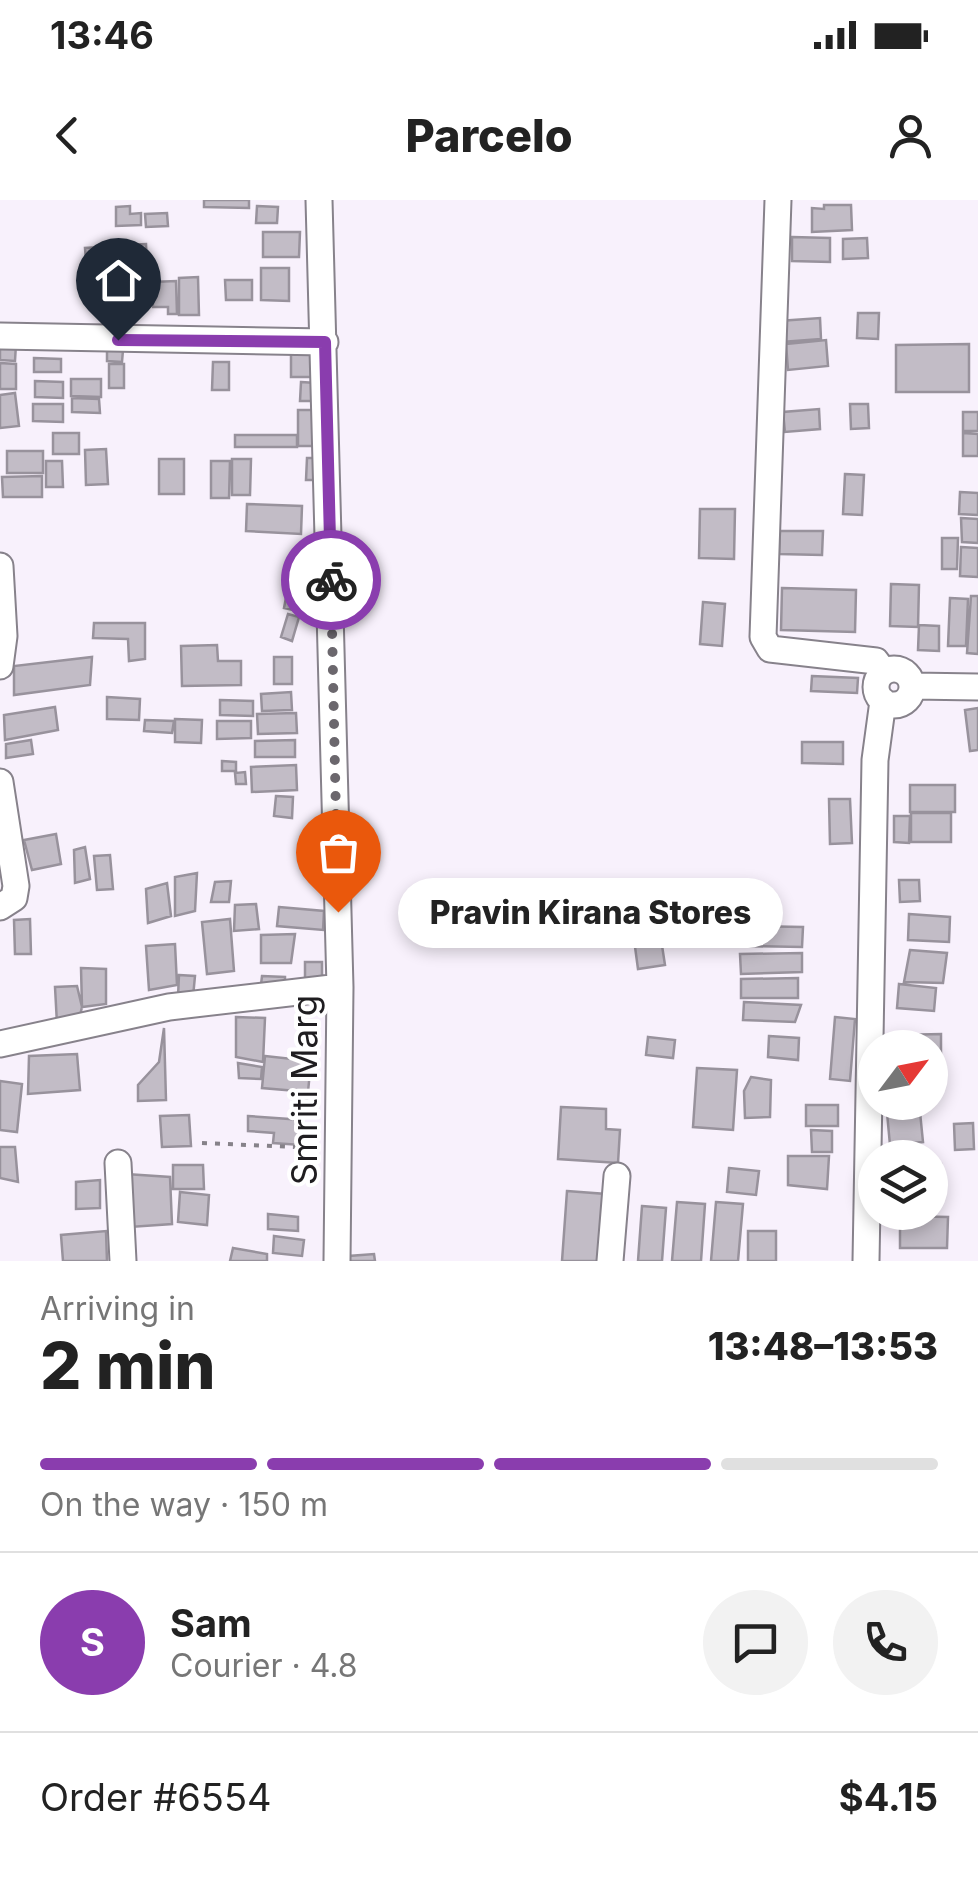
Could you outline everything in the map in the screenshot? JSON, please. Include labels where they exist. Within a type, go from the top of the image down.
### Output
[{"type":"street","name":"Smriti Marg","points":[[319,200],[340,988],[337,1261]]},
{"type":"street","points":[[778,200],[763,637],[770,649],[876,661],[884,672]]},
{"type":"street","points":[[0,336],[325,342]]},
{"type":"street","points":[[0,566],[4,636],[0,666]]},
{"type":"street","points":[[884,672],[900,670],[913,686]]},
{"type":"street","points":[[866,1261],[875,760],[884,701],[876,686],[884,672]]},
{"type":"street","points":[[913,686],[978,687]]},
{"type":"street","points":[[884,701],[894,705],[905,702],[913,686]]},
{"type":"street","points":[[0,782],[16,886],[14,898],[0,907]]},
{"type":"street","points":[[0,1044],[170,1007],[340,988]]},
{"type":"street","points":[[118,1163],[123,1261]]},
{"type":"street","points":[[610,1261],[617,1176]]},
{"type":"path","points":[[202,1143],[338,1148]]},
{"type":"building","points":[[204,200],[249,200],[249,208],[204,207]]},
{"type":"building","points":[[824,205],[851,205],[852,230],[812,232],[812,208],[824,209]]},
{"type":"building","points":[[130,206],[130,214],[141,213],[141,225],[116,226],[116,207]]},
{"type":"building","points":[[257,206],[278,207],[277,223],[256,223]]},
{"type":"building","points":[[167,213],[168,226],[146,227],[145,214]]},
{"type":"building","points":[[263,232],[300,232],[299,257],[263,257]]},
{"type":"building","points":[[792,237],[830,238],[830,262],[792,261]]},
{"type":"building","points":[[867,238],[868,258],[843,259],[843,239]]},
{"type":"building","points":[[146,244],[148,289],[126,289],[124,245]]},
{"type":"building","points":[[117,246],[120,292],[95,293],[95,287],[88,287],[85,248]]},
{"type":"building","points":[[261,268],[289,268],[289,301],[261,300]]},
{"type":"building","points":[[198,277],[199,315],[179,315],[179,278]]},
{"type":"building","points":[[225,280],[252,280],[252,300],[226,300]]},
{"type":"building","points":[[176,281],[177,314],[168,314],[168,307],[153,307],[152,282]]},
{"type":"building","points":[[858,313],[879,313],[878,339],[857,338]]},
{"type":"building","points":[[820,318],[821,339],[781,342],[779,321]]},
{"type":"building","points":[[826,340],[828,366],[788,370],[786,344]]},
{"type":"building","points":[[0,343],[16,344],[15,361],[0,360]]},
{"type":"building","points":[[969,344],[969,392],[896,392],[896,345]]},
{"type":"building","points":[[107,350],[123,350],[122,362],[107,361]]},
{"type":"building","points":[[291,353],[315,353],[315,377],[291,377]]},
{"type":"building","points":[[34,358],[61,359],[61,372],[34,372]]},
{"type":"building","points":[[213,362],[229,362],[229,390],[212,390]]},
{"type":"building","points":[[0,363],[16,364],[16,389],[0,389]]},
{"type":"building","points":[[109,364],[124,364],[124,388],[109,388]]},
{"type":"building","points":[[71,379],[101,379],[101,397],[71,396]]},
{"type":"building","points":[[35,381],[63,382],[63,398],[35,397]]},
{"type":"building","points":[[301,382],[316,383],[316,401],[300,401]]},
{"type":"building","points":[[15,393],[19,426],[0,428],[0,395]]},
{"type":"building","points":[[72,398],[99,399],[100,413],[72,412]]},
{"type":"building","points":[[33,404],[63,404],[63,422],[33,421]]},
{"type":"building","points":[[850,404],[868,404],[869,428],[851,429]]},
{"type":"building","points":[[819,409],[820,429],[785,432],[783,412]]},
{"type":"building","points":[[298,410],[318,410],[317,446],[298,446]]},
{"type":"building","points":[[963,412],[978,412],[978,431],[963,431]]},
{"type":"building","points":[[53,433],[79,433],[79,454],[53,454]]},
{"type":"building","points":[[963,433],[978,434],[978,456],[963,456]]},
{"type":"building","points":[[235,435],[297,435],[297,447],[235,447]]},
{"type":"building","points":[[106,449],[108,484],[86,485],[85,450]]},
{"type":"building","points":[[7,451],[43,451],[43,473],[7,473]]},
{"type":"building","points":[[307,458],[321,458],[320,480],[306,480]]},
{"type":"building","points":[[159,459],[184,459],[184,494],[159,494]]},
{"type":"building","points":[[232,459],[251,459],[250,495],[232,495]]},
{"type":"building","points":[[46,461],[62,461],[63,487],[46,487]]},
{"type":"building","points":[[211,461],[230,461],[229,498],[211,498]]},
{"type":"building","points":[[845,474],[864,475],[862,515],[843,514]]},
{"type":"building","points":[[42,476],[42,497],[3,497],[2,477]]},
{"type":"building","points":[[960,492],[978,493],[978,515],[959,514]]},
{"type":"building","points":[[247,504],[302,506],[301,534],[246,531]]},
{"type":"building","points":[[700,509],[735,509],[734,559],[699,558]]},
{"type":"building","points":[[961,518],[978,519],[978,543],[962,542]]},
{"type":"building","points":[[780,531],[823,531],[822,555],[779,554]]},
{"type":"building","points":[[942,538],[958,538],[957,569],[942,569]]},
{"type":"building","points":[[961,547],[978,548],[978,577],[960,576]]},
{"type":"building","points":[[289,582],[303,585],[298,611],[284,608]]},
{"type":"building","points":[[891,584],[919,585],[918,627],[890,626]]},
{"type":"building","points":[[782,588],[856,590],[855,632],[781,630]]},
{"type":"building","points":[[971,596],[978,596],[978,654],[967,653]]},
{"type":"building","points":[[950,598],[968,599],[966,646],[948,646]]},
{"type":"building","points":[[703,602],[725,604],[722,646],[700,644]]},
{"type":"building","points":[[288,614],[299,617],[292,641],[281,637]]},
{"type":"building","points":[[94,623],[145,623],[145,659],[129,661],[128,639],[93,638]]},
{"type":"building","points":[[919,625],[939,626],[939,651],[918,650]]},
{"type":"building","points":[[217,645],[218,661],[241,661],[241,685],[182,686],[181,646]]},
{"type":"building","points":[[92,657],[90,685],[14,695],[14,666]]},
{"type":"building","points":[[274,657],[292,657],[292,684],[274,684]]},
{"type":"building","points":[[812,676],[858,678],[857,693],[811,691]]},
{"type":"building","points":[[291,692],[292,710],[262,711],[261,694]]},
{"type":"building","points":[[107,697],[140,699],[139,720],[107,719]]},
{"type":"building","points":[[220,700],[253,701],[253,716],[220,715]]},
{"type":"building","points":[[55,707],[58,730],[5,740],[4,715]]},
{"type":"building","points":[[978,708],[978,750],[970,751],[965,710]]},
{"type":"building","points":[[296,713],[297,733],[258,734],[257,714]]},
{"type":"building","points":[[175,719],[202,720],[201,743],[175,742]]},
{"type":"building","points":[[145,720],[174,721],[172,733],[144,731]]},
{"type":"building","points":[[217,721],[251,721],[251,738],[217,739]]},
{"type":"building","points":[[31,740],[33,754],[6,758],[6,744]]},
{"type":"building","points":[[295,740],[295,757],[255,757],[255,741]]},
{"type":"building","points":[[802,742],[843,742],[843,764],[802,763]]},
{"type":"building","points":[[222,761],[236,762],[236,771],[222,771]]},
{"type":"building","points":[[296,765],[297,790],[252,792],[251,767]]},
{"type":"building","points":[[245,772],[246,784],[236,784],[235,773]]},
{"type":"building","points":[[910,785],[955,785],[955,812],[910,812]]},
{"type":"building","points":[[276,796],[293,797],[292,818],[274,816]]},
{"type":"building","points":[[829,799],[850,799],[852,843],[830,844]]},
{"type":"building","points":[[911,813],[951,813],[951,842],[911,842]]},
{"type":"building","points":[[894,816],[910,816],[909,843],[894,842]]},
{"type":"building","points":[[56,834],[61,864],[32,870],[24,840]]},
{"type":"building","points":[[85,847],[90,879],[75,883],[74,850]]},
{"type":"building","points":[[110,855],[113,889],[97,890],[94,856]]},
{"type":"building","points":[[197,873],[195,911],[175,916],[175,877]]},
{"type":"building","points":[[899,880],[919,880],[920,901],[900,902]]},
{"type":"building","points":[[231,881],[229,902],[211,902],[215,882]]},
{"type":"building","points":[[167,883],[171,916],[148,923],[146,889]]},
{"type":"building","points":[[256,904],[259,929],[234,931],[235,905]]},
{"type":"building","points":[[279,907],[324,911],[323,930],[277,926]]},
{"type":"building","points":[[657,913],[665,965],[638,969],[631,917]]},
{"type":"building","points":[[909,914],[950,917],[949,942],[908,940]]},
{"type":"building","points":[[30,919],[31,954],[15,954],[14,920]]},
{"type":"building","points":[[230,919],[234,971],[207,974],[202,922]]},
{"type":"building","points":[[740,926],[803,927],[802,947],[739,946]]},
{"type":"building","points":[[295,934],[291,963],[261,963],[261,935]]},
{"type":"building","points":[[175,944],[177,985],[149,990],[146,946]]},
{"type":"building","points":[[910,950],[947,953],[943,983],[904,982]]},
{"type":"building","points":[[802,953],[802,972],[741,974],[740,954]]},
{"type":"building","points":[[305,962],[322,962],[322,987],[305,986]]},
{"type":"building","points":[[81,968],[106,969],[106,1004],[82,1007]]},
{"type":"building","points":[[179,975],[195,976],[193,997],[178,996]]},
{"type":"building","points":[[262,976],[285,977],[285,990],[260,993]]},
{"type":"building","points":[[798,978],[798,998],[741,998],[741,979]]},
{"type":"building","points":[[899,984],[936,988],[934,1011],[897,1008]]},
{"type":"building","points":[[77,986],[82,1007],[78,1024],[57,1024],[55,987]]},
{"type":"building","points":[[744,1002],[801,1005],[795,1022],[743,1020]]},
{"type":"building","points":[[236,1017],[265,1018],[263,1062],[236,1057]]},
{"type":"building","points":[[835,1017],[855,1019],[850,1081],[830,1079]]},
{"type":"building","points":[[164,1028],[166,1100],[138,1101],[138,1085],[159,1062]]},
{"type":"building","points":[[769,1036],[799,1038],[798,1060],[768,1057]]},
{"type":"building","points":[[648,1037],[675,1040],[673,1058],[646,1055]]},
{"type":"building","points":[[77,1054],[80,1090],[28,1094],[29,1056]]},
{"type":"building","points":[[265,1056],[311,1061],[308,1092],[262,1088]]},
{"type":"building","points":[[238,1063],[262,1067],[261,1079],[239,1078]]},
{"type":"building","points":[[697,1068],[737,1070],[733,1130],[693,1127]]},
{"type":"building","points":[[751,1077],[771,1080],[770,1117],[745,1118],[744,1091]]},
{"type":"building","points":[[0,1081],[22,1084],[17,1132],[0,1130]]},
{"type":"building","points":[[293,1095],[307,1096],[307,1109],[292,1109]]},
{"type":"building","points":[[806,1105],[838,1105],[838,1126],[806,1126]]},
{"type":"building","points":[[561,1107],[606,1109],[606,1129],[620,1130],[618,1163],[558,1159]]},
{"type":"building","points":[[189,1115],[191,1146],[162,1147],[160,1116]]},
{"type":"building","points":[[248,1116],[303,1120],[301,1145],[273,1143],[274,1133],[248,1131]]},
{"type":"building","points":[[888,1120],[921,1120],[923,1140],[890,1140]]},
{"type":"building","points":[[973,1123],[974,1149],[955,1150],[954,1124]]},
{"type":"building","points":[[811,1130],[832,1131],[832,1152],[812,1152]]},
{"type":"building","points":[[0,1147],[15,1147],[18,1182],[0,1178]]},
{"type":"building","points":[[788,1156],[829,1156],[827,1189],[788,1185]]},
{"type":"building","points":[[173,1165],[203,1165],[204,1189],[173,1189]]},
{"type":"building","points":[[729,1168],[759,1171],[756,1195],[727,1192]]},
{"type":"building","points":[[126,1174],[170,1177],[172,1224],[130,1227]]},
{"type":"building","points":[[100,1180],[100,1208],[76,1209],[76,1182]]},
{"type":"building","points":[[567,1191],[606,1194],[601,1261],[562,1261]]},
{"type":"building","points":[[180,1192],[209,1195],[207,1225],[178,1222]]},
{"type":"building","points":[[677,1202],[705,1204],[701,1261],[672,1261]]},
{"type":"building","points":[[716,1202],[743,1204],[738,1261],[711,1261]]},
{"type":"building","points":[[642,1206],[666,1208],[662,1261],[638,1261]]},
{"type":"building","points":[[268,1214],[298,1217],[298,1231],[268,1229]]},
{"type":"building","points":[[900,1230],[948,1230],[947,1248],[900,1248]]},
{"type":"building","points":[[106,1231],[107,1261],[63,1261],[61,1235]]},
{"type":"building","points":[[748,1231],[776,1231],[776,1261],[748,1261]]},
{"type":"building","points":[[274,1236],[304,1240],[302,1256],[273,1253]]},
{"type":"building","points":[[233,1248],[267,1254],[267,1261],[230,1261]]},
{"type":"building","points":[[374,1254],[375,1261],[350,1261],[349,1256]]},
{"type":"way so far","points":[[331,580],[338,912]]},
{"type":"place","name":"Pravin Kirana Stores","points":[[338,912]]},
{"type":"route","points":[[118,340],[325,342],[331,580]]}]
